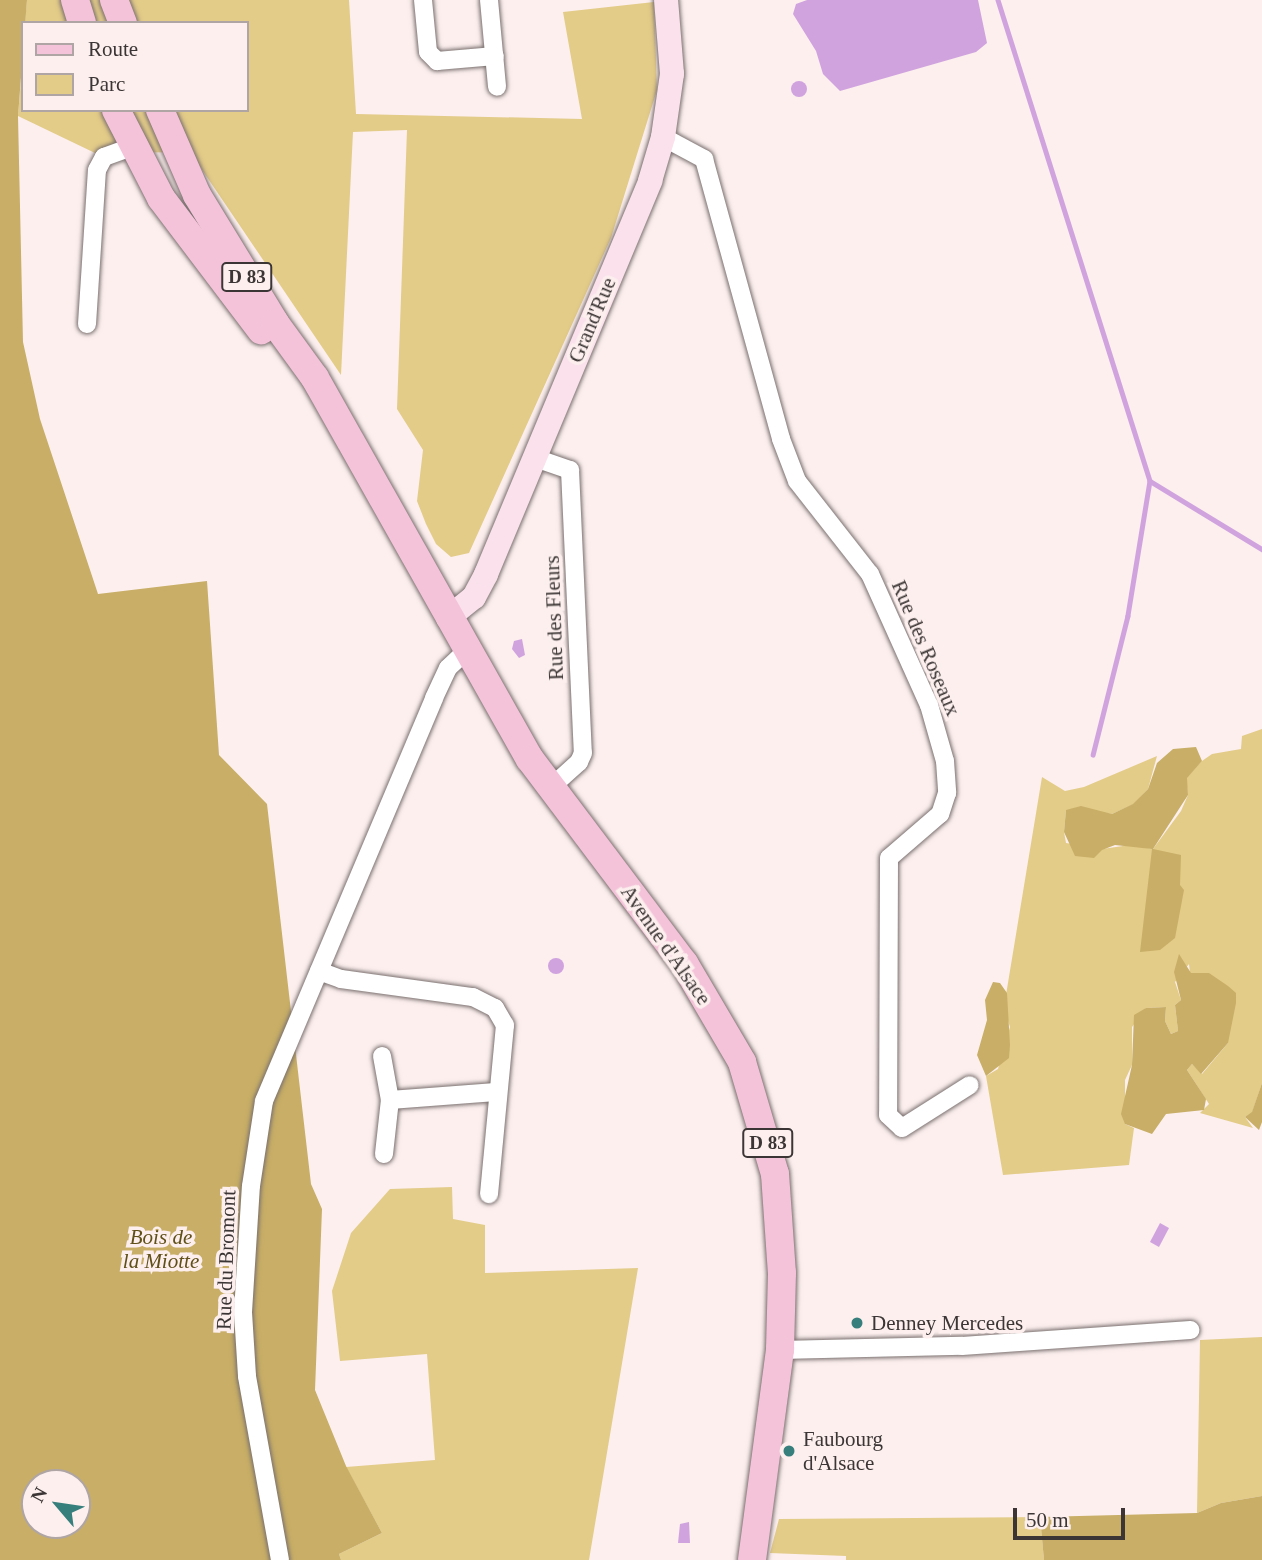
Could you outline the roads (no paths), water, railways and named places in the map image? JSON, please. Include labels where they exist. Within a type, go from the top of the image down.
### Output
[{"type":"main road","points":[[75,0],[81,21]]},
{"type":"main road","points":[[114,0],[125,21]]},
{"type":"main road","points":[[122,0],[126,21]]},
{"type":"main road","name":"D 83","points":[[117,112],[132,147]]},
{"type":"main road","name":"Avenue d'Alsace","points":[[161,112],[197,195],[275,323],[315,378],[345,437],[466,651],[550,788],[684,963],[742,1062],[766,1134],[779,1203],[780,1350],[752,1560]]},
{"type":"main road","name":"Avenue d'Alsace","points":[[132,147],[161,198],[345,437]]},
{"type":"street","points":[[423,0],[428,52],[438,61],[495,56]]},
{"type":"street","points":[[489,0],[497,87]]},
{"type":"street","name":"Grand'Rue","points":[[448,618],[474,597],[486,574],[650,181],[663,137],[672,74],[666,0]]},
{"type":"street","name":"Rue des Roseaux","points":[[663,137],[704,159],[789,460],[817,510],[870,574],[929,705],[945,761],[947,793],[940,814],[889,858],[888,1115],[902,1128],[970,1085]]},
{"type":"street","points":[[88,324],[97,170],[104,157],[132,147]]},
{"type":"street","name":"Rue des Fleurs","points":[[535,458],[570,470],[583,753],[579,762],[550,788]]},
{"type":"street","name":"Rue du Bromont","points":[[279,1560],[247,1376],[245,1258],[264,1101],[434,698],[448,668],[466,651]]},
{"type":"street","points":[[319,971],[341,979],[473,997],[495,1008],[505,1025],[496,1092],[489,1194]]},
{"type":"street","points":[[382,1056],[390,1100],[384,1154]]},
{"type":"street","points":[[390,1100],[496,1092]]},
{"type":"street","points":[[780,1350],[962,1346],[1191,1330]]},
{"type":"waterway","points":[[998,0],[1150,481],[1128,616],[1093,755]]},
{"type":"waterway","points":[[1150,481],[1262,549]]},
{"type":"place","name":"Denney Mercedes","points":[[857,1323]]},
{"type":"place","name":"Faubourg d'Alsace","points":[[789,1451]]},
{"type":"park label","name":"Bois de la Miotte","points":[[161,1249]]}]
